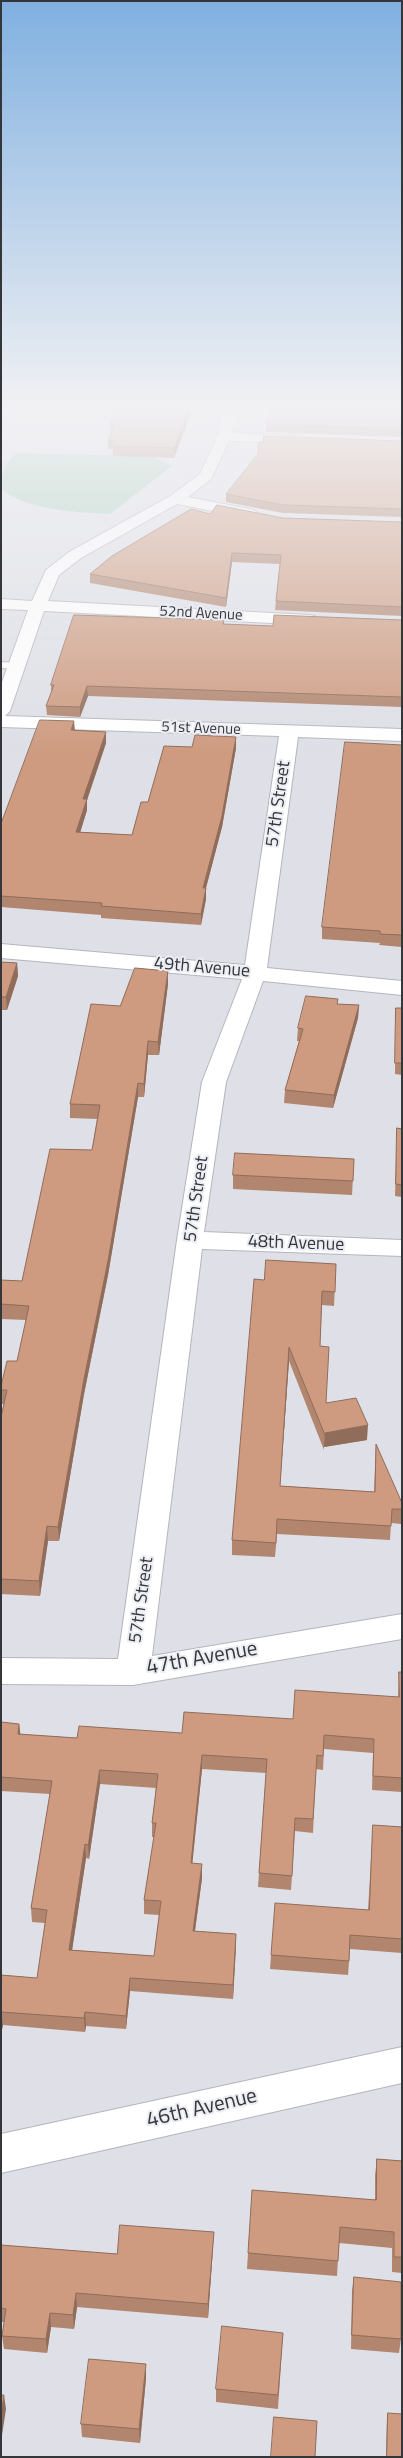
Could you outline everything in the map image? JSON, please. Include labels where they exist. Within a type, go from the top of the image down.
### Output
[{"type":"street","points":[[1,711],[9,665],[52,572],[75,555],[134,523]]},
{"type":"street","name":"52nd Avenue","points":[[1,604],[326,621]]},
{"type":"street","name":"51st Avenue","points":[[1,721],[402,735]]},
{"type":"street","name":"57th Street","points":[[133,1672],[190,1240],[214,1082],[256,973],[289,732]]},
{"type":"street","name":"49th Avenue","points":[[1,951],[256,973],[402,988]]},
{"type":"street","name":"48th Avenue","points":[[190,1240],[402,1248]]},
{"type":"street","name":"47th Avenue","points":[[1,1671],[133,1672],[317,1639],[402,1626]]},
{"type":"street","name":"46th Avenue","points":[[1,2154],[402,2064]]},
{"type":"building","points":[[168,523],[402,523],[402,607],[276,601],[281,555],[232,553],[226,598],[90,574],[112,556]]},
{"type":"building","points":[[74,615],[224,620],[223,624],[273,626],[274,615],[402,620],[402,697],[87,686],[80,707],[46,706]]},
{"type":"building","points":[[40,720],[74,721],[71,730],[106,732],[83,799],[87,799],[76,832],[132,835],[141,802],[148,802],[164,746],[192,747],[195,735],[236,737],[222,816],[203,888],[206,888],[201,914],[101,906],[102,903],[1,896],[1,824]]},
{"type":"building","points":[[345,742],[402,745],[402,935],[380,934],[380,931],[322,927]]},
{"type":"building","points":[[1,962],[17,963],[6,997],[1,997]]},
{"type":"building","points":[[135,968],[168,971],[158,1042],[148,1041],[144,1084],[138,1083],[108,1261],[84,1379],[58,1527],[47,1526],[39,1581],[1,1579],[1,1417],[7,1390],[1,1390],[1,1386],[7,1361],[17,1361],[29,1306],[1,1304],[1,1280],[22,1281],[50,1149],[92,1150],[100,1105],[70,1104],[91,1004],[120,1006]]},
{"type":"building","points":[[306,996],[338,999],[337,1004],[359,1005],[334,1095],[285,1090],[303,1029],[298,1028]]},
{"type":"building","points":[[396,1008],[402,1008],[402,1063],[395,1063]]},
{"type":"building","points":[[397,1128],[402,1129],[402,1185],[396,1184]]},
{"type":"building","points":[[235,1153],[354,1159],[353,1181],[233,1175]]},
{"type":"building","points":[[266,1260],[336,1264],[335,1292],[322,1291],[320,1346],[329,1347],[326,1403],[356,1398],[368,1425],[325,1433],[325,1435],[289,1347],[280,1486],[375,1492],[376,1444],[402,1503],[402,1509],[392,1509],[391,1526],[277,1519],[276,1543],[232,1540],[254,1279],[264,1280]]},
{"type":"building","points":[[399,1672],[402,1672],[402,1778],[373,1776],[374,1739],[324,1735],[323,1756],[317,1755],[313,1819],[295,1818],[292,1876],[259,1873],[267,1759],[202,1755],[191,1863],[202,1864],[193,1931],[236,1934],[233,1985],[130,1978],[126,2016],[85,2012],[84,2018],[1,2012],[1,1975],[37,1978],[47,1910],[31,1908],[52,1781],[1,1777],[1,1722],[19,1724],[18,1734],[77,1738],[79,1726],[182,1733],[184,1712],[293,1719],[295,1690],[399,1697]],"holes":[[[100,1770],[158,1774],[152,1823],[156,1823],[144,1900],[161,1901],[154,1956],[69,1950],[85,1844],[88,1845]]]},
{"type":"building","points":[[373,1825],[402,1827],[402,1939],[350,1935],[349,1961],[271,1955],[275,1903],[369,1910]]},
{"type":"building","points":[[377,2159],[402,2161],[402,2257],[394,2257],[394,2232],[340,2227],[338,2261],[248,2253],[252,2190],[376,2200]]},
{"type":"building","points":[[120,2225],[214,2232],[208,2304],[76,2293],[73,2315],[50,2313],[46,2339],[2,2336],[6,2309],[1,2308],[1,2245],[117,2254]]},
{"type":"building","points":[[354,2277],[401,2282],[401,2339],[352,2335]]},
{"type":"building","points":[[222,2326],[283,2333],[278,2395],[216,2389]]},
{"type":"building","points":[[89,2359],[146,2364],[139,2429],[81,2424]]},
{"type":"building","points":[[1,2395],[4,2395],[1,2416]]},
{"type":"building","points":[[388,2413],[402,2414],[402,2457],[387,2457]]},
{"type":"building","points":[[274,2417],[317,2421],[315,2457],[271,2457]]}]
